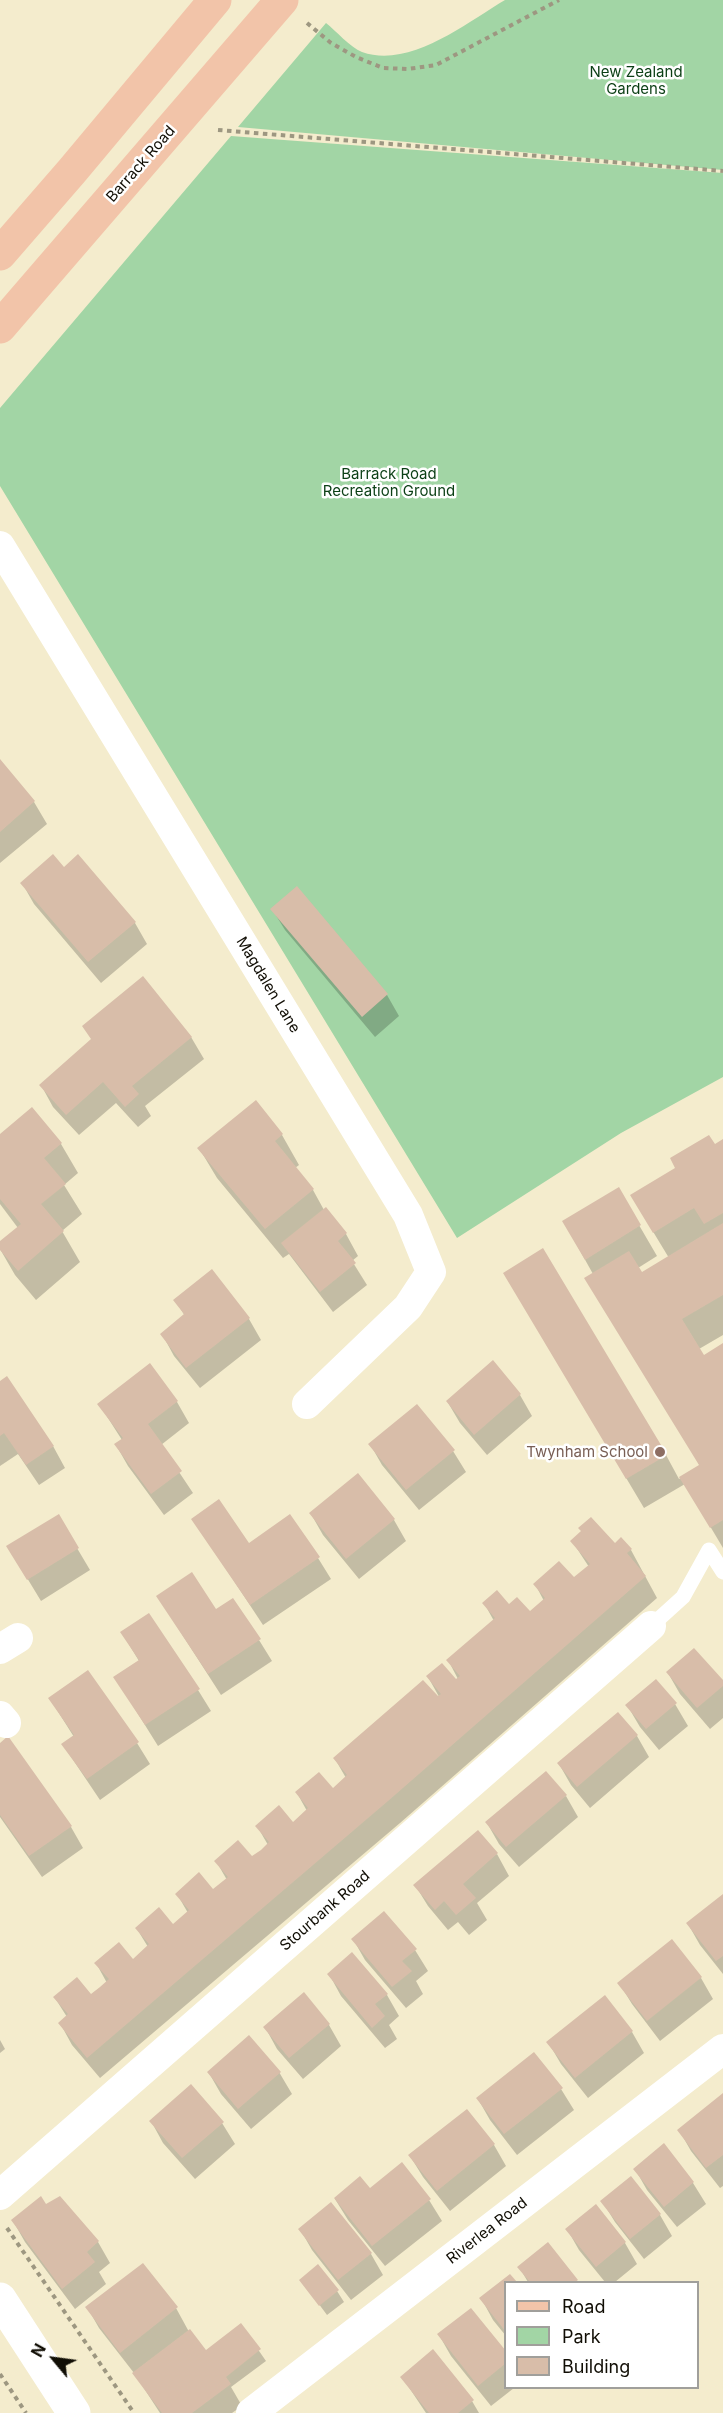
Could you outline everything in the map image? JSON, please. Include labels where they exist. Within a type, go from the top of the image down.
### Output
[{"type":"main road","points":[[0,254],[215,0]]},
{"type":"main road","name":"Barrack Road","points":[[0,327],[282,1]]},
{"type":"main road","points":[[0,2299],[74,2413]]},
{"type":"street","name":"Magdalen Lane","points":[[0,546],[408,1215],[431,1272],[408,1307],[307,1404]]},
{"type":"street","name":"Stourbank Road","points":[[0,2195],[651,1626]]},
{"type":"street","name":"Riverlea Road","points":[[250,2413],[723,2049]]},
{"type":"lane","points":[[651,1626],[683,1597],[709,1550],[723,1572]]},
{"type":"path","points":[[282,1],[331,43],[356,57],[383,68],[408,69],[436,65],[559,0]]},
{"type":"path","points":[[174,126],[723,171]]},
{"type":"path","points":[[7,2227],[134,2413]]},
{"type":"path","points":[[0,2374],[26,2413]]},
{"type":"green space","name":"New Zealand Gardens","points":[[505,0],[723,0],[723,170],[238,127],[326,23],[357,50],[380,56],[399,54],[437,41]]},
{"type":"green space","name":"Barrack Road Recreation Ground","points":[[231,136],[723,173],[723,1077],[621,1133],[457,1238],[0,486],[0,408]]},
{"type":"building","points":[[0,759],[35,801],[0,832]]},
{"type":"building","points":[[53,854],[64,867],[78,854],[136,922],[88,962],[20,883]]},
{"type":"building","points":[[297,886],[388,994],[362,1017],[270,909]]},
{"type":"building","points":[[143,976],[192,1037],[132,1086],[139,1094],[125,1107],[103,1082],[66,1115],[39,1085],[91,1039],[82,1026]]},
{"type":"building","points":[[256,1100],[283,1134],[275,1141],[314,1189],[265,1229],[197,1148]]},
{"type":"building","points":[[32,1107],[62,1143],[44,1158],[66,1184],[41,1204],[64,1231],[18,1271],[0,1250],[0,1241],[21,1224],[0,1199],[0,1134]]},
{"type":"building","points":[[709,1135],[715,1144],[723,1139],[723,1213],[704,1224],[694,1208],[653,1233],[630,1195],[675,1168],[670,1158]]},
{"type":"building","points":[[619,1187],[641,1225],[585,1260],[562,1221]]},
{"type":"building","points":[[326,1207],[347,1233],[338,1241],[356,1263],[320,1292],[281,1243]]},
{"type":"building","points":[[723,1223],[723,1295],[682,1319],[704,1355],[723,1343],[723,1520],[710,1528],[679,1477],[699,1465],[584,1278],[629,1251],[642,1272]]},
{"type":"building","points":[[543,1248],[667,1455],[626,1479],[503,1273]]},
{"type":"building","points":[[212,1269],[250,1318],[186,1368],[160,1334],[184,1314],[173,1300]]},
{"type":"building","points":[[493,1360],[521,1394],[474,1435],[446,1401]]},
{"type":"building","points":[[150,1363],[178,1401],[148,1424],[182,1471],[151,1494],[114,1444],[123,1438],[97,1404]]},
{"type":"building","points":[[7,1376],[54,1446],[26,1465],[4,1433],[0,1436],[0,1381]]},
{"type":"building","points":[[417,1404],[455,1450],[406,1490],[368,1444]]},
{"type":"building","points":[[358,1473],[395,1519],[346,1559],[309,1513]]},
{"type":"building","points":[[219,1499],[249,1543],[290,1514],[320,1557],[250,1605],[191,1519]]},
{"type":"building","points":[[59,1514],[79,1548],[27,1580],[6,1546]]},
{"type":"building","points":[[591,1517],[615,1543],[621,1537],[632,1549],[627,1553],[646,1576],[388,1801],[87,2058],[58,2023],[68,2014],[53,1997],[77,1977],[91,1994],[100,1987],[109,1979],[94,1963],[119,1942],[133,1959],[149,1944],[135,1928],[159,1907],[173,1924],[189,1910],[175,1894],[199,1872],[213,1889],[228,1877],[214,1861],[238,1840],[252,1856],[261,1850],[269,1842],[255,1826],[279,1805],[293,1822],[308,1808],[295,1792],[319,1772],[333,1788],[347,1775],[333,1758],[423,1680],[438,1696],[441,1694],[426,1676],[442,1663],[456,1679],[460,1676],[446,1660],[495,1618],[482,1603],[497,1590],[509,1604],[517,1597],[530,1611],[545,1598],[533,1584],[559,1561],[574,1577],[590,1564],[570,1541],[581,1531],[578,1528]]},
{"type":"building","points":[[192,1572],[216,1609],[233,1598],[261,1639],[208,1674],[156,1596]]},
{"type":"building","points":[[149,1613],[200,1689],[145,1725],[113,1677],[139,1660],[120,1632]]},
{"type":"building","points":[[694,1648],[723,1680],[723,1686],[697,1708],[666,1672]]},
{"type":"building","points":[[88,1670],[139,1742],[87,1779],[61,1744],[74,1735],[48,1698]]},
{"type":"building","points":[[656,1679],[677,1703],[646,1729],[625,1705]]},
{"type":"building","points":[[618,1712],[638,1735],[577,1787],[557,1763]]},
{"type":"building","points":[[8,1736],[72,1826],[29,1856],[0,1815],[0,1743]]},
{"type":"building","points":[[546,1771],[567,1795],[506,1847],[485,1822]]},
{"type":"building","points":[[478,1830],[498,1853],[463,1884],[476,1898],[456,1915],[444,1901],[435,1910],[413,1885]]},
{"type":"building","points":[[723,1894],[723,1956],[716,1961],[686,1923]]},
{"type":"building","points":[[384,1911],[417,1949],[402,1961],[412,1971],[392,1987],[351,1939]]},
{"type":"building","points":[[672,1939],[702,1977],[647,2021],[617,1983]]},
{"type":"building","points":[[352,1952],[388,1994],[375,2004],[385,2016],[372,2028],[327,1974]]},
{"type":"building","points":[[304,1992],[330,2024],[289,2058],[263,2027]]},
{"type":"building","points":[[605,1995],[633,2031],[575,2078],[546,2042]]},
{"type":"building","points":[[249,2035],[281,2072],[238,2109],[207,2072]]},
{"type":"building","points":[[534,2052],[563,2088],[504,2134],[476,2098]]},
{"type":"building","points":[[191,2084],[224,2122],[182,2158],[149,2121]]},
{"type":"building","points":[[723,2093],[723,2155],[706,2168],[677,2130]]},
{"type":"building","points":[[467,2109],[495,2144],[437,2191],[408,2155]]},
{"type":"building","points":[[664,2143],[694,2182],[664,2207],[633,2169]]},
{"type":"building","points":[[402,2162],[431,2199],[372,2246],[334,2198],[360,2176],[370,2188]]},
{"type":"building","points":[[631,2176],[661,2214],[630,2239],[600,2201]]},
{"type":"building","points":[[41,2196],[46,2204],[60,2196],[99,2241],[87,2252],[95,2262],[62,2289],[11,2220]]},
{"type":"building","points":[[331,2202],[372,2253],[338,2280],[298,2229]]},
{"type":"building","points":[[596,2204],[626,2242],[596,2267],[565,2229]]},
{"type":"building","points":[[548,2242],[578,2280],[529,2281],[517,2267]]},
{"type":"building","points":[[143,2263],[178,2307],[120,2353],[85,2307]]},
{"type":"building","points":[[318,2264],[339,2290],[319,2306],[299,2280]]},
{"type":"building","points":[[510,2274],[516,2281],[504,2281],[504,2329],[479,2298]]},
{"type":"building","points":[[471,2308],[504,2349],[504,2365],[478,2386],[437,2334]]},
{"type":"building","points":[[241,2323],[261,2349],[226,2377],[231,2384],[192,2413],[162,2413],[132,2373],[190,2329],[206,2350]]},
{"type":"building","points":[[433,2349],[474,2400],[458,2413],[429,2413],[400,2377]]},
{"type":"place","name":"Twynham School","points":[[660,1452]]}]
